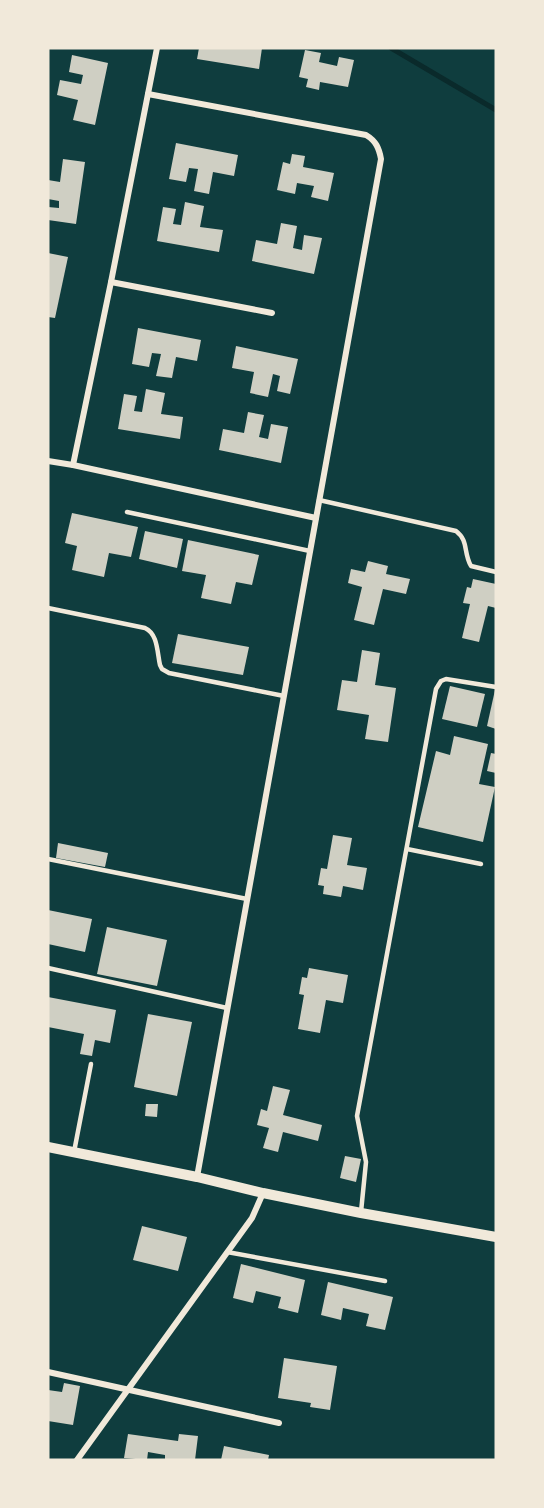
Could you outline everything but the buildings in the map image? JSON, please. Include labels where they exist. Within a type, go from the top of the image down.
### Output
[{"type":"street","points":[[73,465],[157,48]]},
{"type":"street","points":[[148,94],[366,135],[376,144],[381,159],[197,1177]]},
{"type":"street","points":[[111,282],[272,313]]},
{"type":"street","points":[[48,461],[316,518]]},
{"type":"street","points":[[48,1147],[360,1213],[496,1237]]},
{"type":"street","points":[[77,1460],[252,1218],[263,1193]]},
{"type":"street","points":[[48,1372],[279,1423]]},
{"type":"lane","points":[[319,500],[456,531],[462,536],[471,566],[496,572]]},
{"type":"lane","points":[[127,512],[310,551]]},
{"type":"lane","points":[[48,608],[150,630],[160,665],[165,672],[284,696]]},
{"type":"lane","points":[[360,1213],[366,1162],[357,1116],[438,685],[446,679],[451,679],[496,687]]},
{"type":"lane","points":[[406,849],[481,864]]},
{"type":"lane","points":[[48,859],[247,899]]},
{"type":"lane","points":[[48,968],[227,1008]]},
{"type":"lane","points":[[74,1152],[91,1064]]},
{"type":"lane","points":[[226,1252],[385,1281]]},
{"type":"waterway","points":[[391,48],[496,110]]}]
